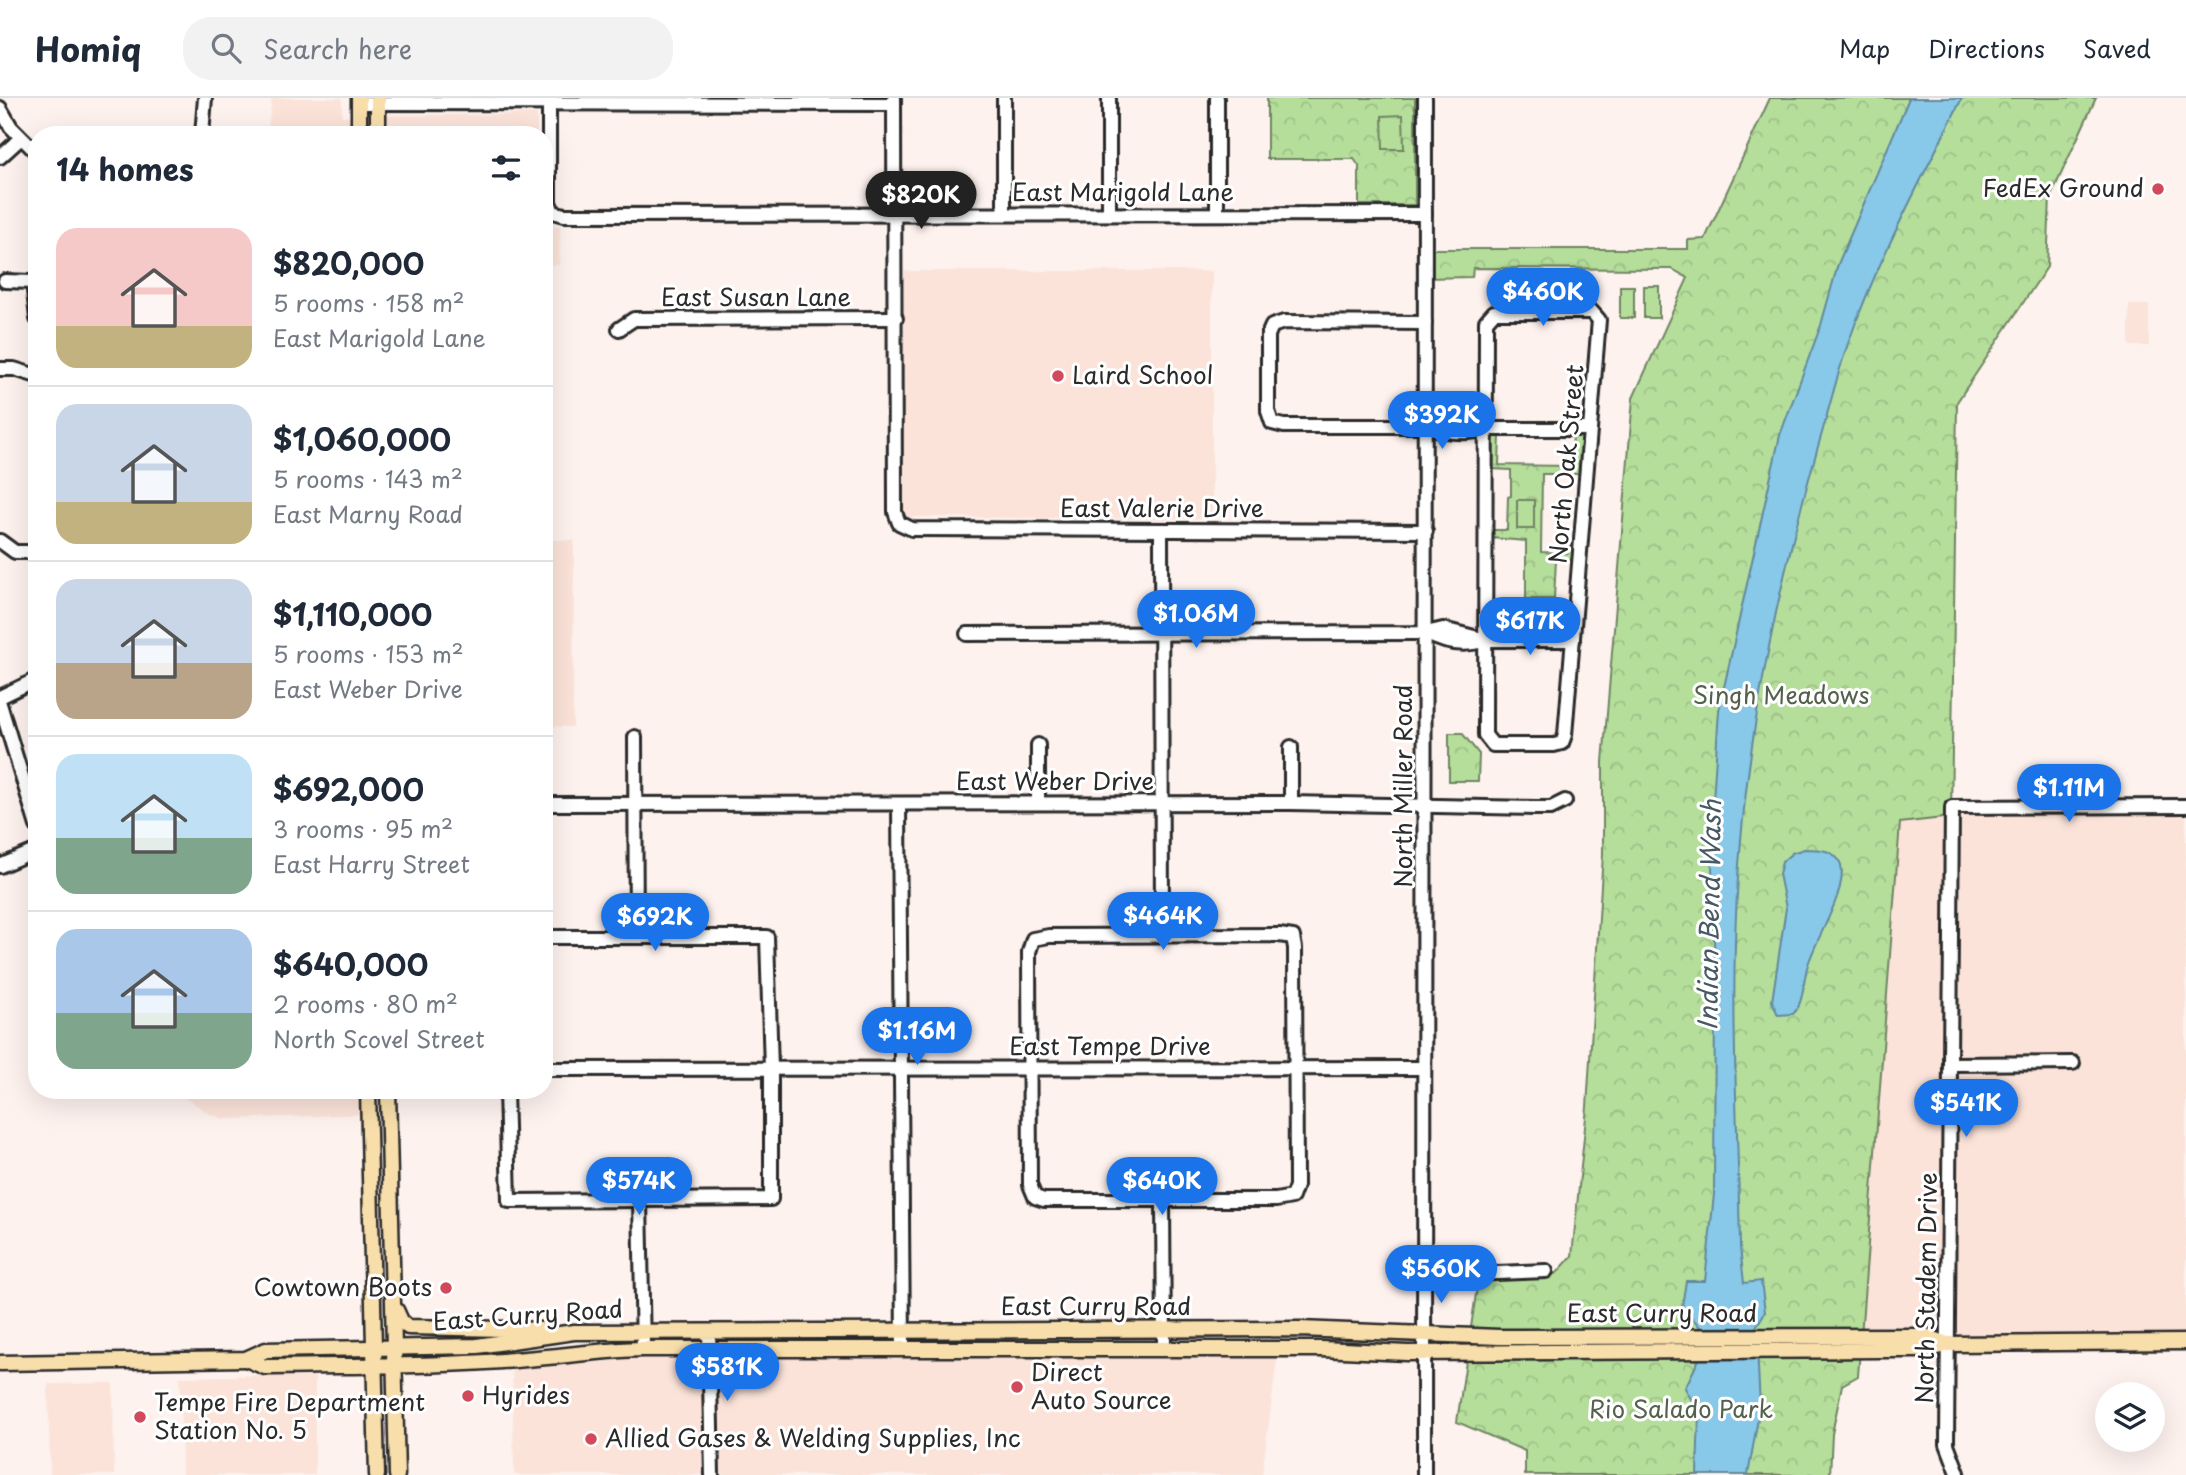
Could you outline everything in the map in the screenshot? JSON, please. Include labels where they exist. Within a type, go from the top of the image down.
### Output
[{"type":"main road","points":[[359,100],[359,126]]},
{"type":"main road","points":[[378,100],[378,126]]},
{"type":"main road","points":[[368,1099],[377,1475]]},
{"type":"main road","points":[[387,1099],[397,1475]]},
{"type":"main road","points":[[394,1305],[401,1321],[408,1327],[574,1332]]},
{"type":"main road","name":"East Curry Road","points":[[0,1363],[246,1359],[266,1350],[477,1346],[574,1332],[642,1331],[1332,1330],[1690,1344]]},
{"type":"main road","name":"East Curry Road","points":[[246,1359],[265,1367],[521,1359],[588,1351],[643,1349],[1424,1352],[1765,1344],[1927,1350],[1947,1344],[2186,1342]]},
{"type":"street","points":[[203,126],[205,98]]},
{"type":"street","points":[[1004,98],[1004,214]]},
{"type":"street","points":[[1109,98],[1109,214]]},
{"type":"street","points":[[1217,98],[1217,214]]},
{"type":"street","name":"North Miller Road","points":[[1424,1475],[1425,98]]},
{"type":"street","points":[[359,100],[549,104],[651,100],[894,101],[895,318]]},
{"type":"street","name":"East Marigold Lane","points":[[549,104],[549,126]]},
{"type":"street","points":[[0,108],[20,138],[28,145]]},
{"type":"street","points":[[0,157],[20,138]]},
{"type":"street","name":"East Marigold Lane","points":[[553,212],[564,215],[1424,214]]},
{"type":"street","points":[[5,281],[28,282]]},
{"type":"street","name":"North Oak Street","points":[[1485,429],[1486,321],[1489,314],[1533,312],[1597,315],[1599,328],[1562,743],[1493,745],[1487,741],[1486,640]]},
{"type":"street","name":"East Susan Lane","points":[[619,329],[634,319],[895,318]]},
{"type":"street","name":"East Valerie Drive","points":[[895,318],[895,512],[898,523],[912,529],[1426,531]]},
{"type":"street","points":[[1425,323],[1284,322],[1272,326],[1268,335],[1268,411],[1272,423],[1284,426],[1425,426],[1440,422],[1485,429],[1590,429]]},
{"type":"street","points":[[0,369],[28,372]]},
{"type":"street","points":[[1485,429],[1486,640]]},
{"type":"street","points":[[1161,530],[1162,935]]},
{"type":"street","points":[[1,542],[15,552],[28,552]]},
{"type":"street","points":[[967,634],[1426,634],[1443,629],[1460,639],[1473,635],[1486,640],[1573,640]]},
{"type":"street","points":[[0,696],[28,683]]},
{"type":"street","points":[[0,704],[28,796]]},
{"type":"street","points":[[635,737],[636,937]]},
{"type":"street","points":[[1038,745],[1038,802]]},
{"type":"street","points":[[1291,803],[1292,747]]},
{"type":"street","name":"East Weber Drive","points":[[553,804],[1291,803],[1551,808],[1565,801]]},
{"type":"street","points":[[898,804],[903,1349]]},
{"type":"street","name":"North Stadem Drive","points":[[1958,1473],[1947,1444],[1952,807],[2186,806]]},
{"type":"street","points":[[0,866],[28,854]]},
{"type":"street","points":[[1162,935],[1293,937],[1296,1186],[1292,1196],[1276,1200],[1044,1200],[1035,1196],[1030,1185],[1029,952],[1033,939],[1162,935]]},
{"type":"street","points":[[506,1099],[509,1200],[771,1199],[767,937],[553,937]]},
{"type":"street","points":[[1951,1064],[2074,1063]]},
{"type":"street","name":"East Tempe Drive","points":[[553,1069],[1423,1068]]},
{"type":"street","points":[[1163,1200],[1164,1349]]},
{"type":"street","points":[[640,1201],[643,1349]]},
{"type":"street","points":[[1424,1276],[1546,1271]]},
{"type":"street","points":[[709,1331],[712,1475]]},
{"type":"shaded area","points":[[272,98],[342,98],[342,116],[537,114],[537,126],[268,126]]},
{"type":"shaded area","points":[[553,224],[560,226],[559,265],[553,265]]},
{"type":"shaded area","name":"Laird School","points":[[904,271],[1212,271],[1212,519],[904,517]]},
{"type":"shaded area","points":[[2129,305],[2149,305],[2149,346],[2129,346]]},
{"type":"shaded area","points":[[553,540],[574,540],[573,727],[553,726]]},
{"type":"shaded area","points":[[1966,814],[2186,814],[2186,1335],[1860,1343],[1900,822]]},
{"type":"shaded area","points":[[187,1099],[368,1099],[368,1114],[225,1119],[212,1115]]},
{"type":"shaded area","points":[[1278,1353],[1262,1475],[514,1475],[512,1362],[663,1355]]},
{"type":"shaded area","points":[[315,1374],[315,1475],[182,1475],[180,1377]]},
{"type":"shaded area","points":[[113,1383],[114,1475],[50,1475],[48,1384]]},
{"type":"green space","points":[[1267,98],[1415,98],[1415,205],[1359,205],[1359,166],[1354,159],[1267,159]]},
{"type":"green space","name":"Singh Meadows","points":[[1770,98],[2096,98],[2050,198],[2047,267],[1957,402],[1951,817],[1900,823],[1858,1376],[1842,1385],[1832,1434],[1830,1475],[1525,1475],[1525,1451],[1457,1422],[1478,1280],[1547,1277],[1557,1273],[1572,1256],[1587,1107],[1603,854],[1603,762],[1633,398],[1688,278],[1672,269],[1473,268],[1472,277],[1425,278],[1425,249],[1688,249],[1688,240],[1705,239]]},
{"type":"green space","points":[[1403,115],[1404,149],[1383,149],[1382,116]]},
{"type":"green space","points":[[1620,286],[1634,286],[1634,318],[1620,318]]},
{"type":"green space","points":[[1644,286],[1659,286],[1659,318],[1644,318]]},
{"type":"green space","points":[[1573,434],[1583,438],[1580,474],[1542,474],[1541,552],[1568,553],[1568,546],[1574,546],[1573,560],[1556,560],[1554,599],[1526,599],[1526,541],[1492,538],[1492,530],[1507,530],[1508,497],[1511,496],[1511,470],[1492,469],[1493,438],[1500,435],[1499,465],[1571,466]]},
{"type":"green space","points":[[1517,500],[1534,500],[1534,529],[1517,529]]},
{"type":"green space","points":[[1449,733],[1462,733],[1479,754],[1478,781],[1449,781]]},
{"type":"water","points":[[1909,98],[1962,98],[1887,249],[1844,355],[1790,552],[1758,708],[1739,865],[1734,1008],[1740,1247],[1744,1283],[1761,1281],[1765,1312],[1756,1327],[1760,1407],[1748,1475],[1697,1475],[1699,1414],[1685,1388],[1699,1359],[1700,1327],[1682,1306],[1686,1281],[1705,1281],[1714,1194],[1715,978],[1711,831],[1719,710],[1780,435],[1821,325],[1838,264]]},
{"type":"water","points":[[1804,849],[1831,853],[1839,860],[1842,876],[1835,902],[1807,968],[1797,1009],[1793,1014],[1778,1015],[1772,1001],[1786,908],[1779,874],[1782,862],[1792,853]]},
{"type":"place","name":"FedEx Ground","points":[[2158,189]]},
{"type":"place","name":"Laird School","points":[[1058,376]]},
{"type":"place","name":"Cowtown Boots","points":[[446,1288]]},
{"type":"place","name":"Direct Auto Source","points":[[1017,1387]]},
{"type":"place","name":"Hyrides","points":[[468,1396]]},
{"type":"place","name":"Tempe Fire Department Station No. 5","points":[[140,1417]]},
{"type":"place","name":"Allied Gases & Welding Supplies, Inc","points":[[591,1439]]},
{"type":"water label","name":"Indian Bend Wash","points":[[1710,915]]},
{"type":"park label","name":"Rio Salado Park","points":[[1681,1410]]}]
